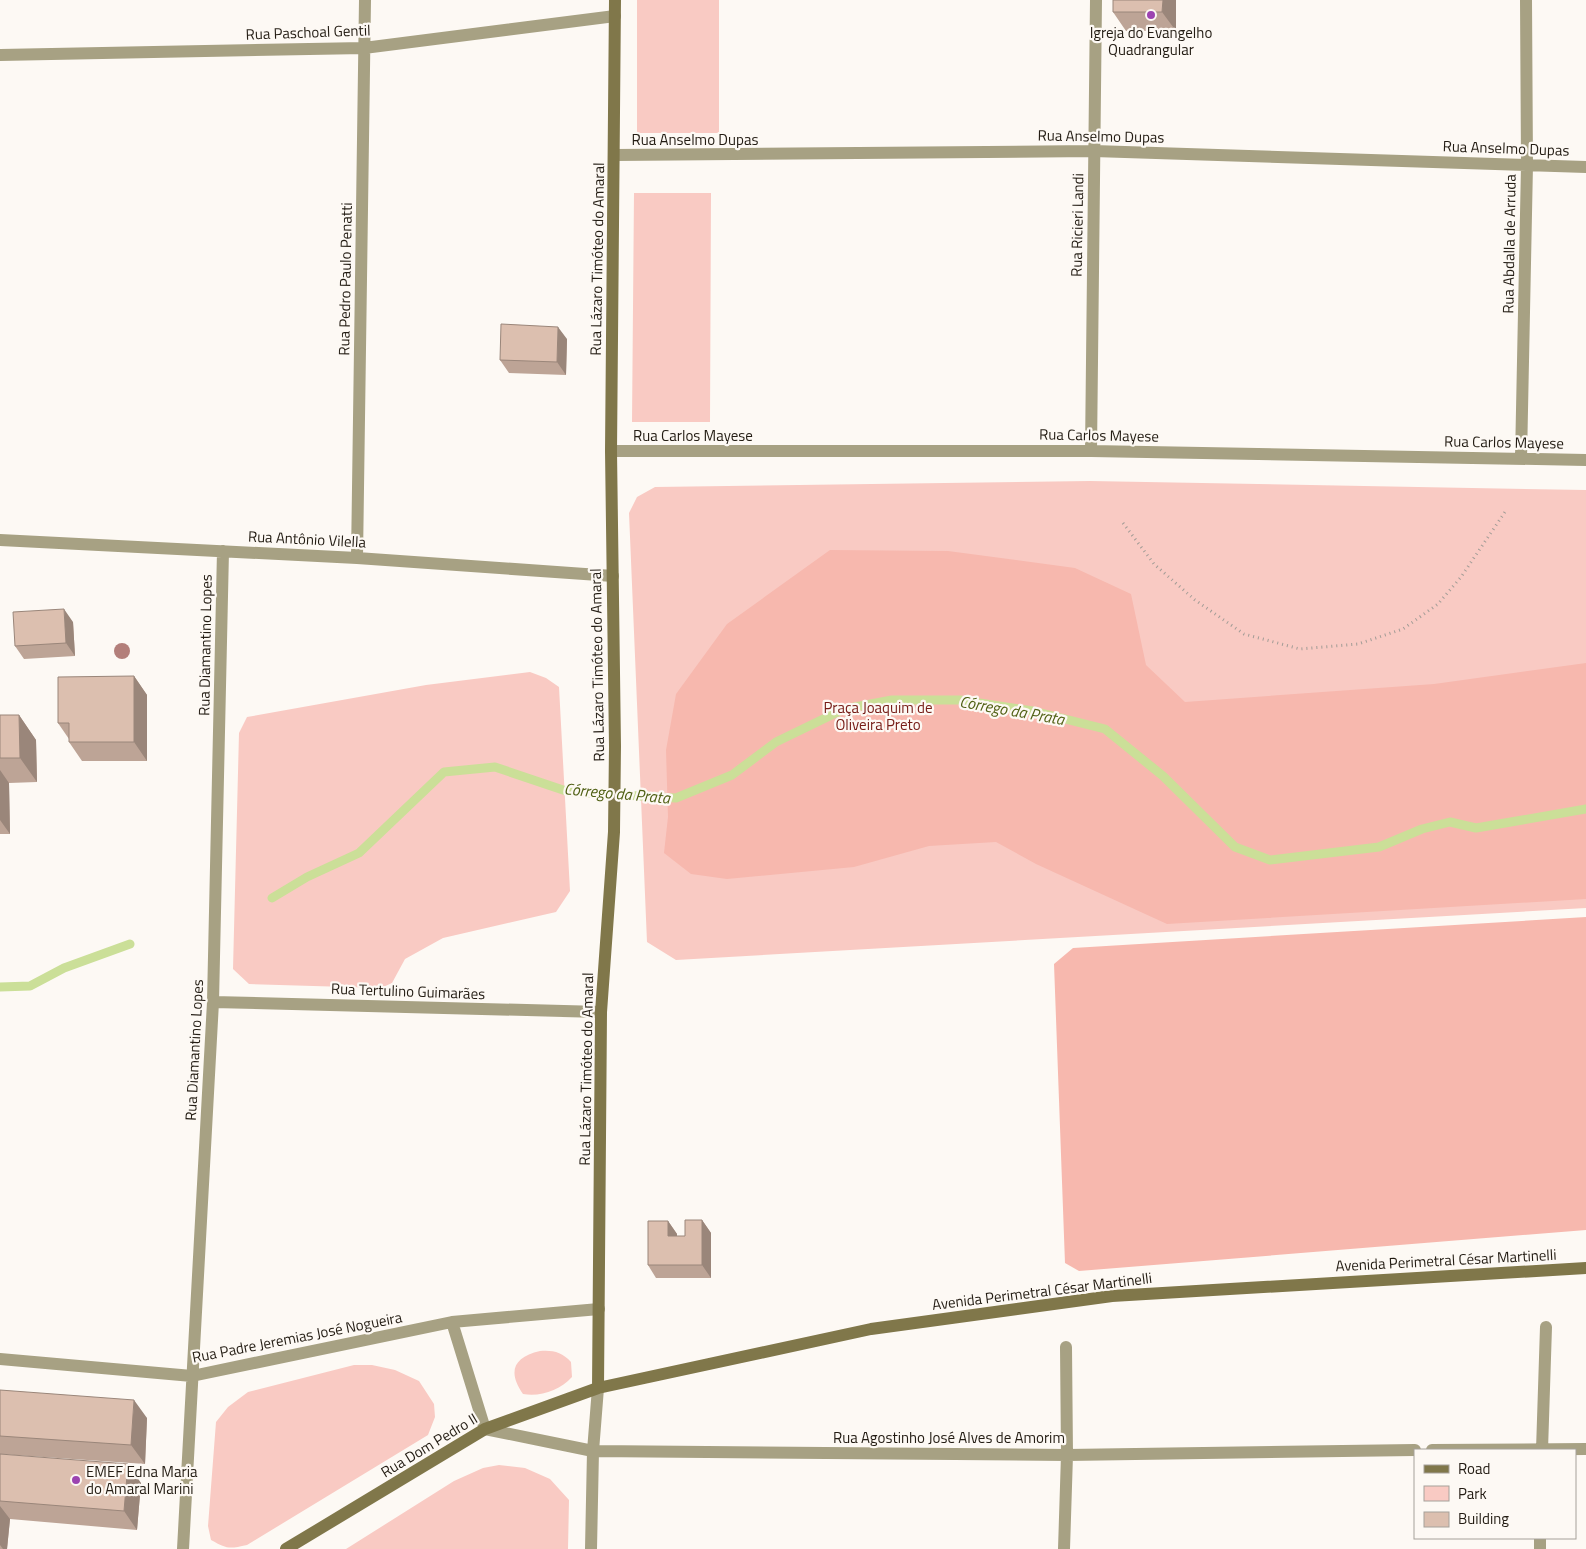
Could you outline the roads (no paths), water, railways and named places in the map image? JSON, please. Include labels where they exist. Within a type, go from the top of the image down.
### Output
[{"type":"main road","name":"Rua Lázaro Timóteo do Amaral","points":[[598,1388],[601,1012],[614,832],[615,746],[611,451],[615,0]]},
{"type":"main road","name":"Avenida Perimetral César Martinelli","points":[[598,1388],[871,1329],[1112,1296],[1586,1268]]},
{"type":"main road","name":"Rua Dom Pedro II","points":[[286,1549],[485,1429],[598,1388]]},
{"type":"street","name":"Rua Pedro Paulo Penatti","points":[[357,558],[365,0]]},
{"type":"street","name":"Rua Ricieri Landi","points":[[1091,450],[1096,0]]},
{"type":"street","name":"Rua Abdalla de Arruda","points":[[1521,459],[1527,165],[1526,0]]},
{"type":"street","name":"Rua Paschoal Gentil","points":[[0,55],[364,48],[615,16]]},
{"type":"street","name":"Rua Anselmo Dupas","points":[[614,155],[1094,150],[1586,167]]},
{"type":"street","name":"Rua Carlos Mayese","points":[[611,451],[1091,450],[1586,460]]},
{"type":"street","name":"Rua Antônio Vilella","points":[[0,540],[357,558],[612,576]]},
{"type":"street","name":"Rua Diamantino Lopes","points":[[183,1549],[214,1002],[223,551]]},
{"type":"street","name":"Rua Tertulino Guimarães","points":[[214,1002],[601,1012]]},
{"type":"street","name":"Rua Padre Jeremias José Nogueira","points":[[0,1359],[192,1376],[452,1322],[599,1308]]},
{"type":"street","points":[[452,1322],[485,1429]]},
{"type":"street","points":[[1542,1449],[1546,1327]]},
{"type":"street","points":[[1064,1549],[1067,1455],[1066,1347]]},
{"type":"street","points":[[590,1549],[593,1450],[598,1388]]},
{"type":"street","name":"Rua Agostinho José Alves de Amorim","points":[[485,1429],[593,1450],[1067,1455],[1414,1450]]},
{"type":"waterway","name":"Córrego da Prata","points":[[272,898],[307,877],[359,853],[444,772],[495,767],[569,792],[676,798],[732,775],[776,742],[844,709],[892,700],[960,700],[1033,711],[1105,729],[1163,776],[1235,847],[1270,860],[1379,847],[1422,829],[1450,822],[1476,828],[1586,809]]},
{"type":"waterway","name":"Córrego da Prata","points":[[0,987],[30,986],[64,968],[130,944]]},
{"type":"place","name":"Igreja do Evangelho Quadrangular","points":[[1151,15]]},
{"type":"place","name":"EMEF Edna Maria do Amaral Marini","points":[[76,1480]]},
{"type":"park label","name":"Praça Joaquim de Oliveira Preto","points":[[878,716]]}]
